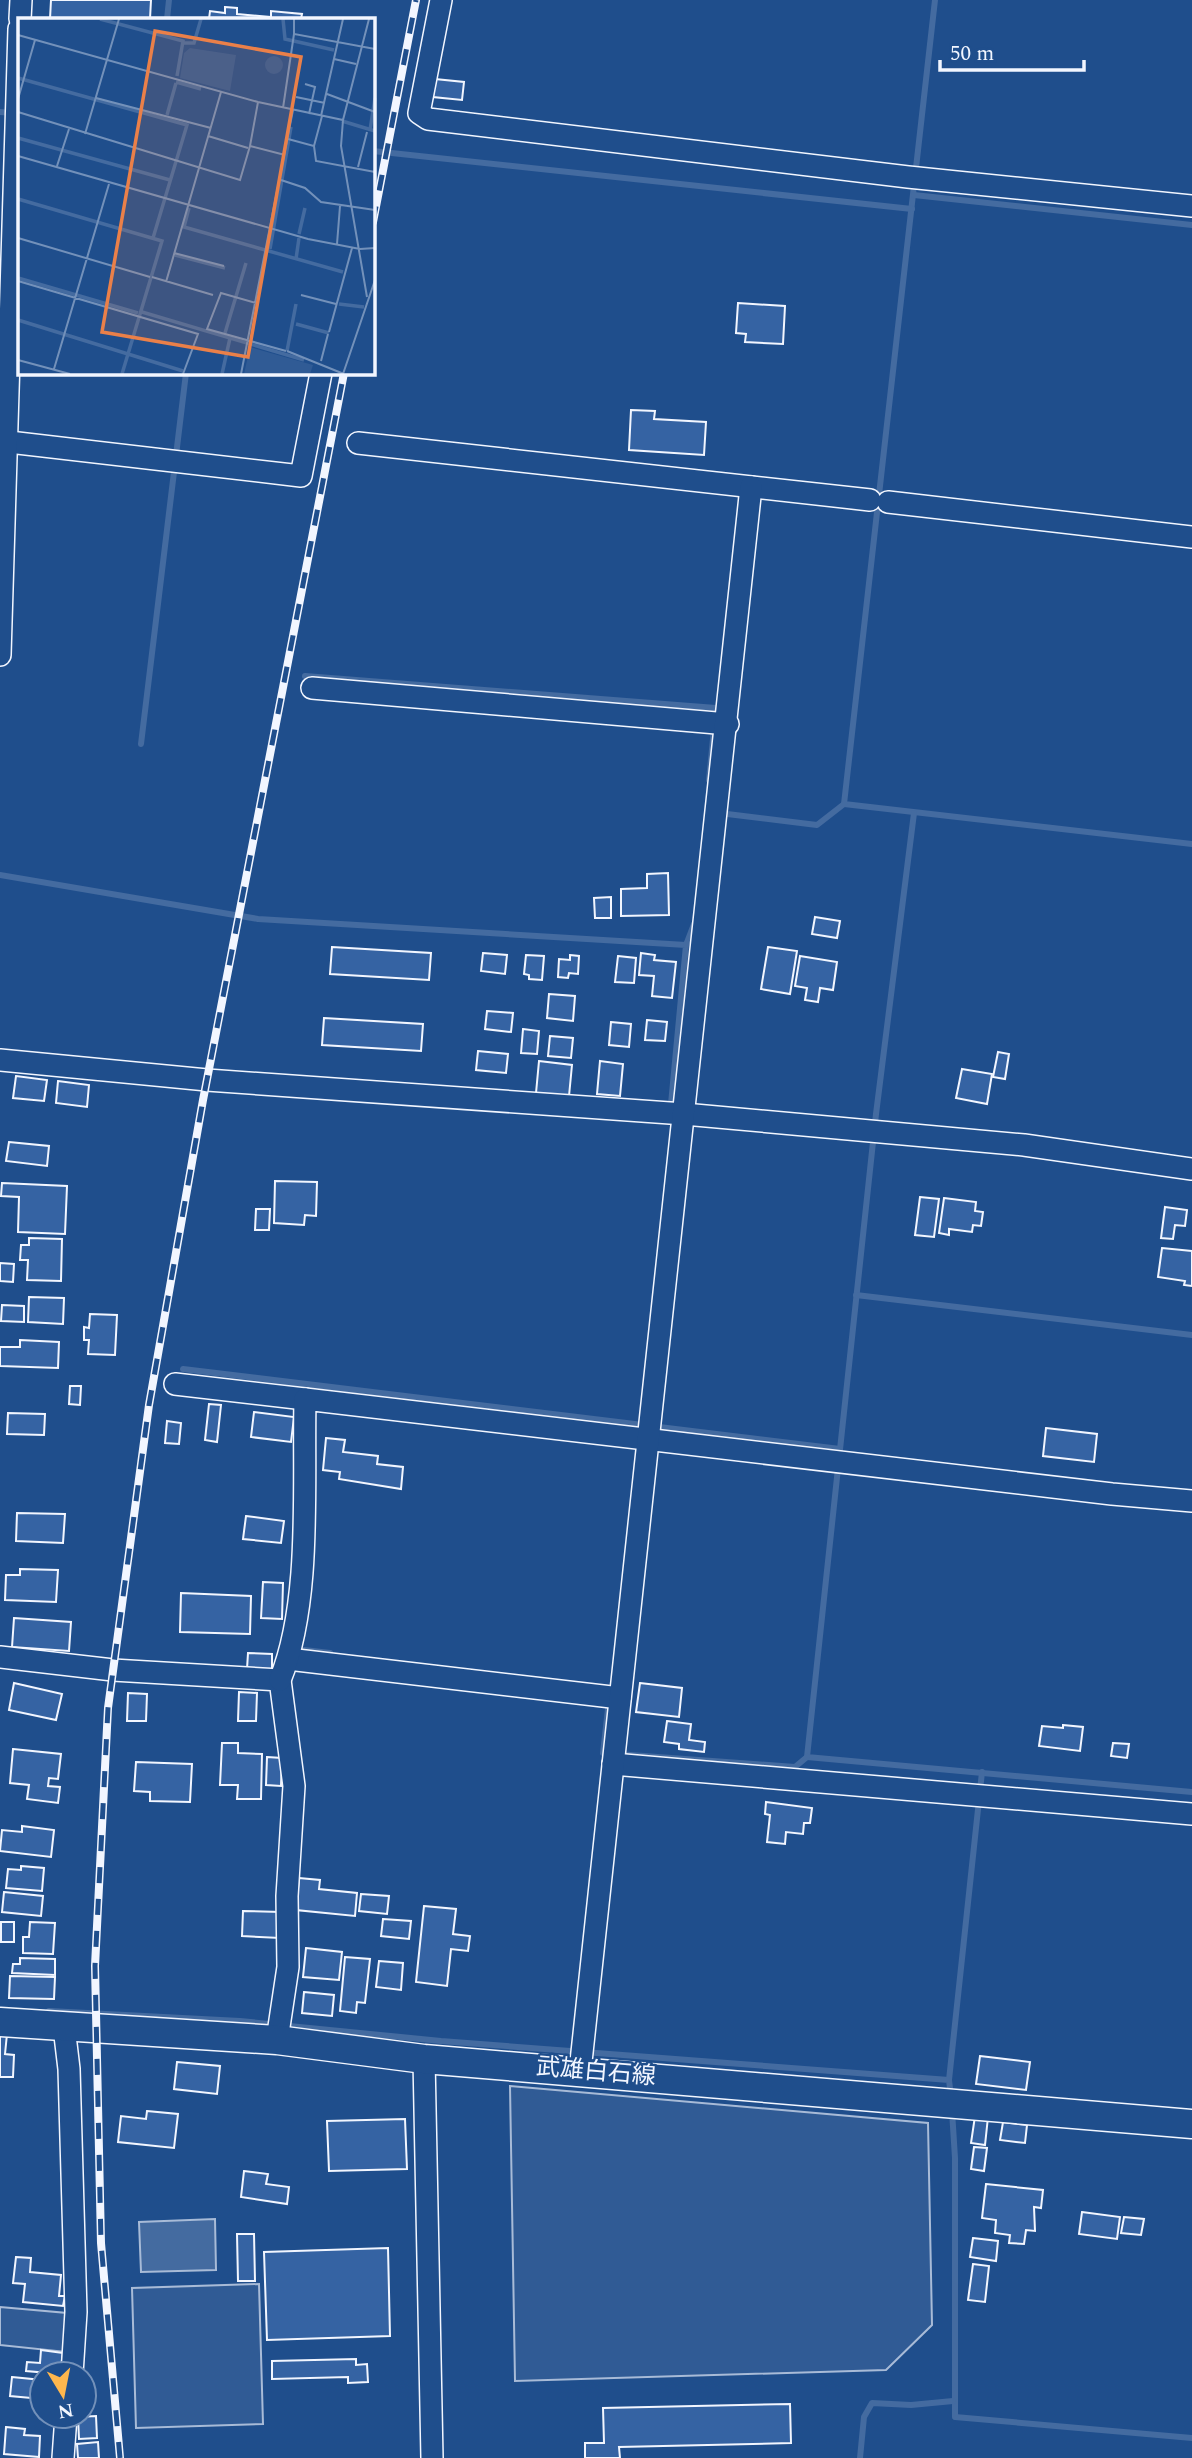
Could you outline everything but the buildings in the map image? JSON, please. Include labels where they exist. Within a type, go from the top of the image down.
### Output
[{"type":"main road","name":"武雄白石線","points":[[0,2022],[64,2027],[279,2029],[424,2059],[581,2059],[958,2102],[1192,2124]]},
{"type":"street","points":[[20,0],[20,18]]},
{"type":"street","points":[[441,0],[419,113],[428,119],[916,178],[1192,206]]},
{"type":"street","points":[[0,655],[9,442],[13,129],[18,46]]},
{"type":"street","points":[[9,442],[301,476],[321,374]]},
{"type":"street","points":[[358,443],[1192,537]]},
{"type":"street","points":[[581,2059],[613,1757],[612,1698],[649,1430],[718,813],[718,723],[751,487]]},
{"type":"street","points":[[312,688],[718,723]]},
{"type":"street","points":[[0,1060],[395,1095],[684,1114],[874,1131],[1024,1145],[1192,1169]]},
{"type":"street","points":[[175,1384],[305,1399],[649,1430],[838,1462],[1112,1494],[1192,1500]]},
{"type":"street","points":[[279,2029],[288,1967],[287,1896],[294,1786],[280,1680],[288,1659],[302,1568],[305,1399]]},
{"type":"street","points":[[0,1657],[113,1670],[280,1680]]},
{"type":"street","points":[[288,1659],[612,1698]]},
{"type":"street","points":[[613,1757],[1192,1814]]},
{"type":"street","points":[[64,2027],[69,2070],[76,2312],[73,2360]]},
{"type":"street","points":[[424,2059],[432,2458]]},
{"type":"street","points":[[63,2458],[65,2430]]},
{"type":"shaded area","points":[[510,2086],[928,2123],[932,2325],[886,2370],[515,2381]]},
{"type":"shaded area","points":[[215,2219],[216,2270],[141,2272],[139,2222]]},
{"type":"shaded area","points":[[259,2284],[263,2424],[136,2428],[132,2288]]},
{"type":"shaded area","points":[[0,2307],[67,2313],[66,2352],[0,2345]]},
{"type":"waterway","points":[[167,18],[169,0]]},
{"type":"waterway","points":[[935,0],[844,804],[1192,844]]},
{"type":"waterway","points":[[0,112],[14,113]]},
{"type":"waterway","points":[[374,151],[912,209]]},
{"type":"waterway","points":[[914,195],[1192,225]]},
{"type":"waterway","points":[[141,744],[186,374]]},
{"type":"waterway","points":[[305,676],[716,708],[709,780]]},
{"type":"waterway","points":[[719,813],[817,825],[844,804]]},
{"type":"waterway","points":[[914,813],[876,1114],[807,1757],[1192,1792]]},
{"type":"waterway","points":[[0,875],[258,919],[686,945],[671,1104]]},
{"type":"waterway","points":[[686,945],[694,924]]},
{"type":"waterway","points":[[856,1295],[1192,1335]]},
{"type":"waterway","points":[[183,1369],[840,1449]]},
{"type":"waterway","points":[[304,1650],[330,1653]]},
{"type":"waterway","points":[[609,1700],[603,1753],[795,1767],[807,1757]]},
{"type":"waterway","points":[[949,2080],[982,1772]]},
{"type":"waterway","points":[[49,2011],[240,2021],[441,2041],[949,2080],[951,2097]]},
{"type":"waterway","points":[[952,2111],[955,2158],[955,2417],[1192,2438]]},
{"type":"waterway","points":[[860,2458],[864,2417],[872,2403],[911,2405],[953,2401]]},
{"type":"railway","points":[[374,217],[416,0]]},
{"type":"railway","points":[[120,2458],[101,2243],[95,1966],[108,1708],[149,1405],[203,1100],[344,374]]}]
